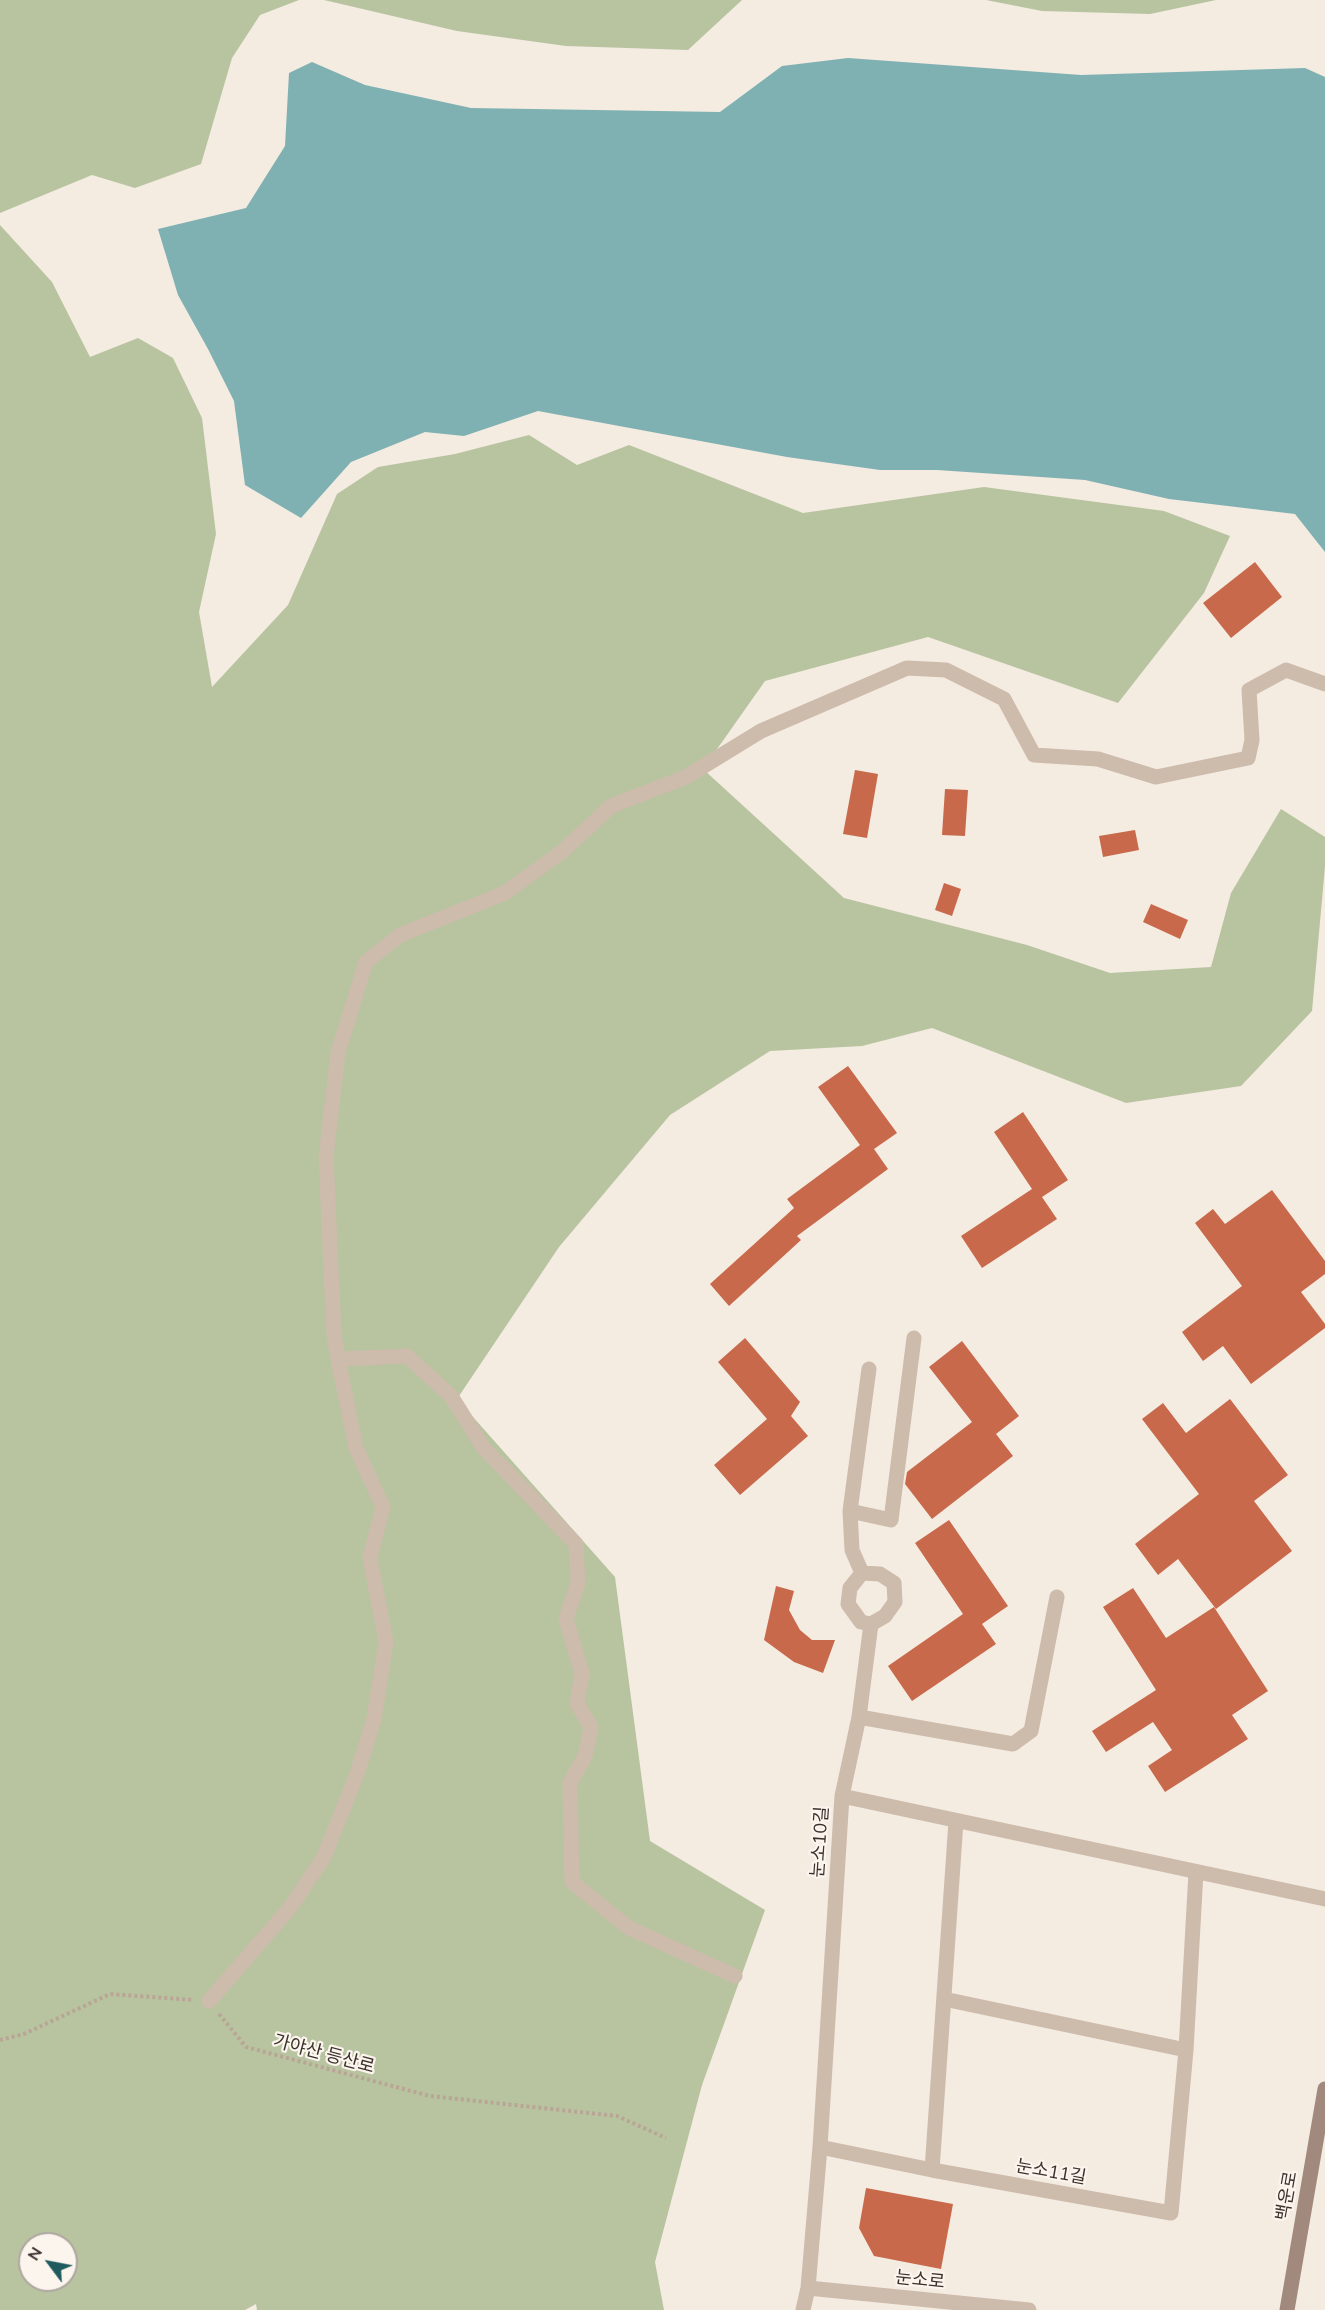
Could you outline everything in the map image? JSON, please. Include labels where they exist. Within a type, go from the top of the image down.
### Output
[{"type":"main road","name":"백운로","points":[[1287,2310],[1325,2090]]},
{"type":"street","points":[[208,2001],[289,1909],[324,1857],[357,1774],[374,1719],[387,1642],[370,1558],[383,1507],[356,1448],[334,1335],[326,1157],[338,1052],[366,962],[400,935],[505,893],[562,851],[611,806],[686,777],[761,731],[907,668],[946,670],[1004,699],[1034,755],[1098,759],[1156,777],[1248,758],[1252,740],[1249,690],[1286,670],[1325,684]]},
{"type":"street","points":[[850,1511],[891,1520],[914,1338]]},
{"type":"street","points":[[338,1359],[407,1356],[451,1396],[483,1447],[576,1544],[578,1583],[566,1619],[582,1673],[577,1703],[591,1727],[585,1756],[570,1783],[572,1882],[629,1929],[735,1976]]},
{"type":"street","points":[[862,1573],[852,1550],[850,1511],[869,1369]]},
{"type":"street","points":[[862,1573],[880,1574],[894,1583],[895,1602],[885,1616],[871,1624],[861,1622],[848,1604],[850,1588],[862,1573]]},
{"type":"street","points":[[859,1717],[1013,1744],[1031,1731],[1057,1597]]},
{"type":"street","points":[[842,1796],[859,1717],[871,1624]]},
{"type":"street","name":"눈소10길","points":[[803,2310],[808,2288],[820,2147],[842,1796],[1325,1899]]},
{"type":"street","points":[[820,2147],[932,2170],[956,1821]]},
{"type":"street","name":"눈소11길","points":[[932,2170],[1172,2213],[1186,2050],[1196,1872]]},
{"type":"street","points":[[944,1999],[1186,2050]]},
{"type":"street","name":"눈소로","points":[[808,2288],[1029,2310]]},
{"type":"path","points":[[0,2040],[24,2034],[110,1994],[208,2001]]},
{"type":"path","name":"가야산 등산로","points":[[208,2001],[246,2047],[430,2096],[617,2116],[666,2138]]},
{"type":"green space","points":[[0,0],[299,0],[260,15],[232,58],[201,164],[135,188],[92,175],[0,213]]},
{"type":"green space","points":[[324,0],[742,0],[688,50],[566,46],[457,31]]},
{"type":"green space","points":[[986,0],[1216,0],[1150,14],[1042,11]]},
{"type":"green space","points":[[0,225],[52,282],[90,357],[138,338],[173,358],[202,418],[216,534],[199,612],[212,687],[288,605],[337,494],[378,467],[455,454],[529,435],[577,465],[629,445],[803,513],[984,487],[1164,511],[1230,536],[1204,593],[1118,703],[928,637],[765,681],[703,769],[844,898],[1027,945],[1110,973],[1211,967],[1231,893],[1281,809],[1325,837],[1325,866],[1312,1011],[1241,1086],[1126,1103],[932,1028],[862,1046],[770,1051],[670,1115],[559,1247],[457,1399],[615,1577],[650,1841],[765,1910],[702,2085],[655,2262],[664,2310],[257,2310],[256,2304],[245,2310],[0,2310]]},
{"type":"water","points":[[848,58],[1081,75],[1305,68],[1325,77],[1325,552],[1295,514],[1169,499],[1085,480],[937,470],[880,470],[787,457],[538,411],[464,436],[425,432],[351,462],[301,518],[245,485],[234,401],[178,295],[158,229],[246,208],[285,146],[289,73],[312,62],[365,85],[471,108],[720,112],[782,66]]},
{"type":"building","points":[[1255,562],[1282,597],[1231,638],[1203,603]]},
{"type":"building","points":[[855,770],[878,774],[867,838],[843,834]]},
{"type":"building","points":[[945,789],[968,790],[965,836],[942,835]]},
{"type":"building","points":[[1135,830],[1139,850],[1103,857],[1099,836]]},
{"type":"building","points":[[944,883],[961,889],[952,916],[935,910]]},
{"type":"building","points":[[1151,904],[1188,920],[1180,939],[1143,922]]},
{"type":"building","points":[[848,1066],[897,1133],[874,1149],[888,1169],[797,1236],[801,1240],[729,1306],[710,1284],[794,1208],[787,1199],[860,1145],[818,1087]]},
{"type":"building","points":[[1023,1112],[1068,1180],[1042,1197],[1057,1219],[982,1268],[961,1236],[1032,1189],[994,1132]]},
{"type":"building","points":[[1272,1190],[1325,1261],[1325,1274],[1301,1292],[1325,1324],[1325,1328],[1251,1384],[1223,1346],[1203,1361],[1182,1332],[1242,1286],[1195,1223],[1213,1209],[1225,1224]]},
{"type":"building","points":[[745,1338],[800,1402],[791,1416],[808,1436],[740,1495],[714,1465],[767,1419],[718,1362]]},
{"type":"building","points":[[962,1341],[1019,1416],[996,1434],[1013,1456],[932,1519],[905,1484],[907,1472],[972,1422],[929,1367]]},
{"type":"building","points":[[1230,1399],[1288,1475],[1254,1501],[1292,1551],[1216,1609],[1178,1559],[1158,1575],[1135,1544],[1199,1494],[1142,1419],[1163,1403],[1186,1433]]},
{"type":"building","points":[[949,1520],[1008,1606],[982,1624],[996,1644],[912,1701],[888,1666],[963,1614],[915,1543]]},
{"type":"building","points":[[776,1586],[794,1591],[789,1610],[800,1630],[812,1640],[835,1640],[823,1673],[794,1662],[764,1640]]},
{"type":"building","points":[[1133,1588],[1166,1638],[1214,1607],[1268,1691],[1232,1715],[1248,1739],[1165,1792],[1148,1766],[1172,1750],[1153,1722],[1106,1752],[1092,1731],[1156,1690],[1103,1607]]},
{"type":"building","points":[[866,2188],[953,2204],[941,2269],[874,2256],[859,2228]]}]
